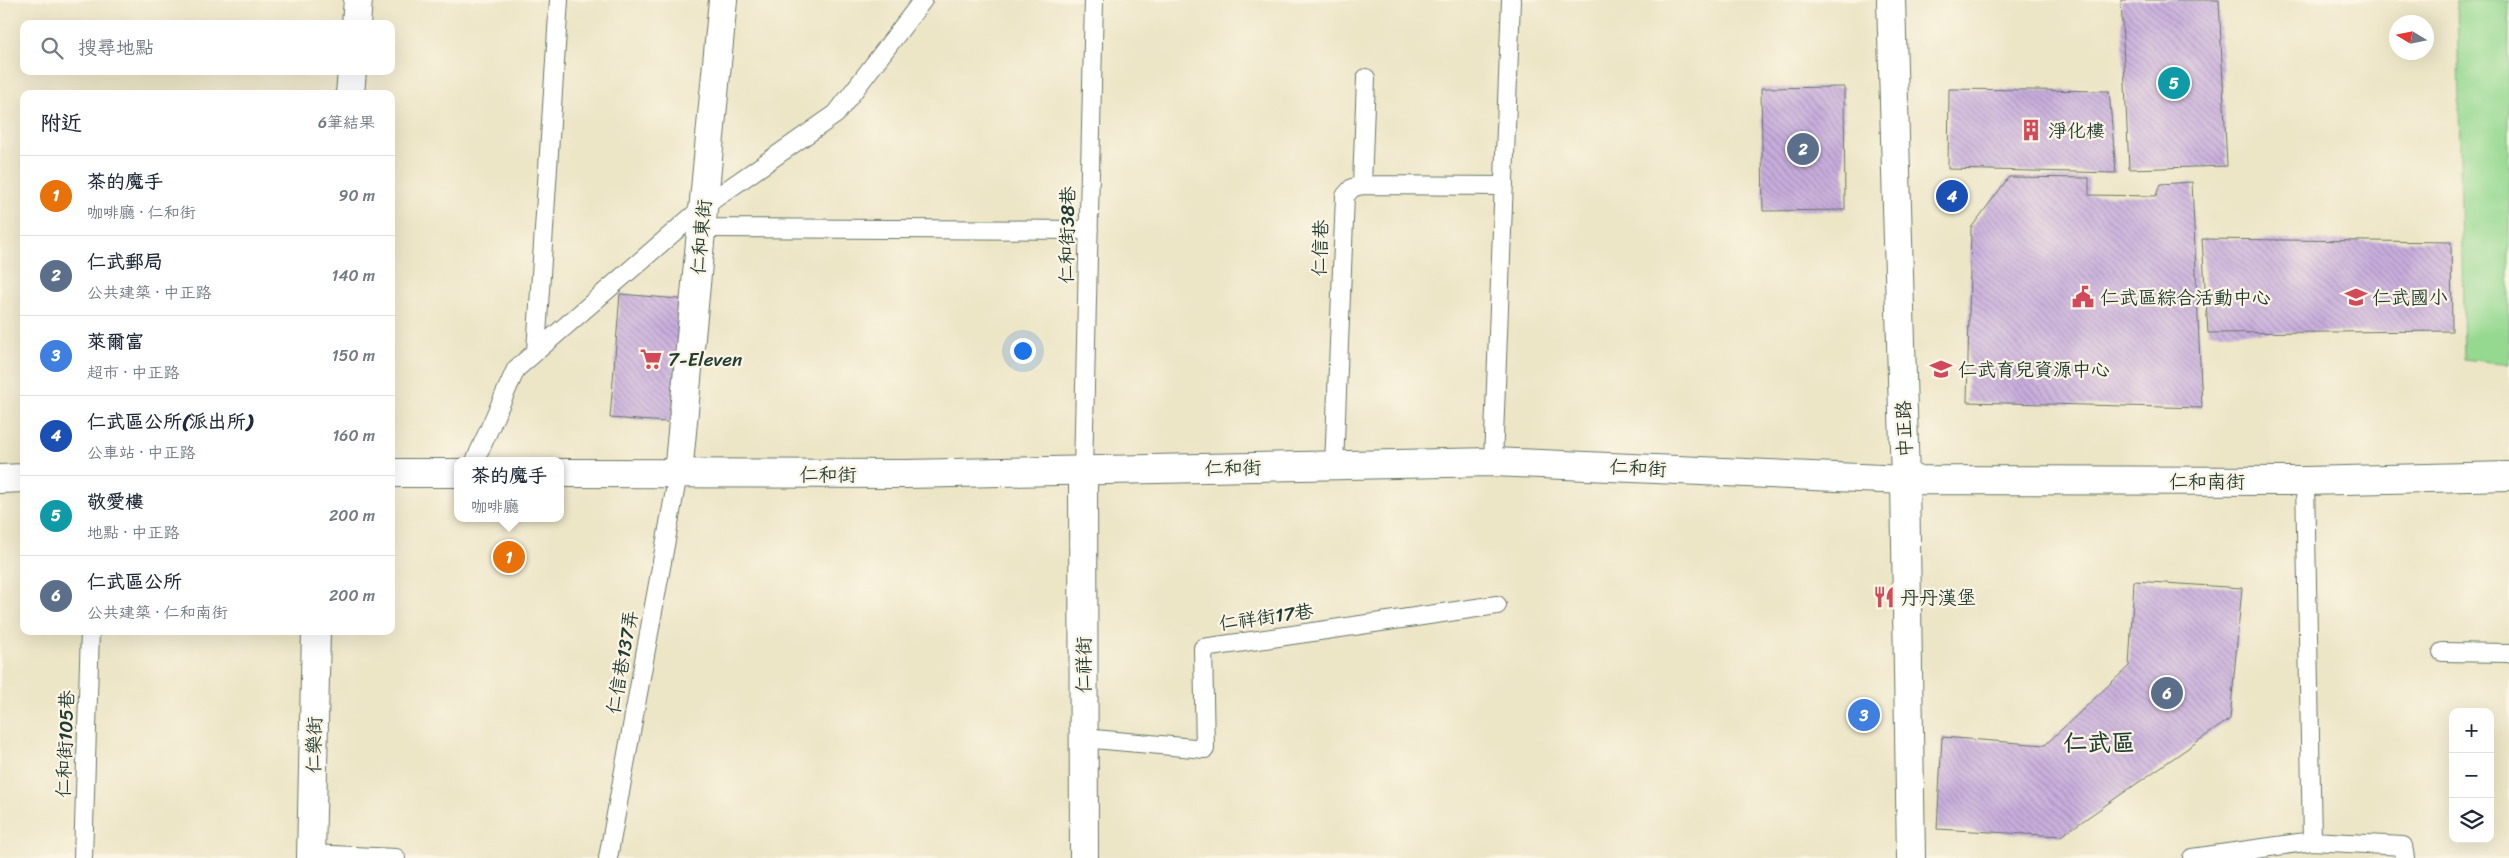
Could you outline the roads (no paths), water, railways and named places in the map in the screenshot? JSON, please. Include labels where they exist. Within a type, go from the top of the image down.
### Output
[{"type":"street","points":[[356,20],[358,0]]},
{"type":"street","name":"仁和東街","points":[[678,474],[723,0]]},
{"type":"street","name":"中正路","points":[[1891,0],[1905,480],[1911,858]]},
{"type":"street","points":[[350,90],[352,75]]},
{"type":"street","name":"仁和街","points":[[564,473],[906,474],[1493,462],[1905,480]]},
{"type":"street","name":"仁祥街","points":[[1083,471],[1084,858]]},
{"type":"street","points":[[395,473],[454,473]]},
{"type":"street","name":"仁和南街","points":[[1905,480],[2305,481],[2509,476]]},
{"type":"street","points":[[0,479],[20,478]]},
{"type":"street","name":"仁樂街","points":[[311,856],[316,635]]},
{"type":"lane","points":[[536,352],[559,0]]},
{"type":"lane","points":[[477,457],[516,370],[703,217],[836,114],[923,0]]},
{"type":"lane","name":"仁和街38巷","points":[[1083,471],[1094,0]]},
{"type":"lane","points":[[1493,462],[1511,0]]},
{"type":"lane","points":[[1366,78],[1362,185],[1504,186]]},
{"type":"lane","name":"仁信巷","points":[[1334,466],[1343,208],[1345,196],[1352,188],[1362,185]]},
{"type":"lane","points":[[703,217],[1089,230]]},
{"type":"lane","name":"仁信巷137弄","points":[[608,858],[678,474]]},
{"type":"lane","points":[[2305,481],[2312,841]]},
{"type":"lane","name":"仁祥街17巷","points":[[1083,738],[1205,749],[1203,648],[1497,605]]},
{"type":"lane","name":"仁和街105巷","points":[[83,858],[90,635]]},
{"type":"lane","points":[[2442,652],[2509,652]]},
{"type":"lane","points":[[2192,858],[2312,841],[2403,846],[2405,858]]},
{"type":"lane","points":[[311,856],[396,858]]},
{"type":"place","name":"敬愛樓","points":[[2174,83]]},
{"type":"place","name":"淨化樓","points":[[2031,130]]},
{"type":"place","name":"仁武郵局","points":[[1803,149]]},
{"type":"place","name":"仁武區公所(派出所)","points":[[1952,196]]},
{"type":"place","name":"仁武區綜合活動中心","points":[[2083,297]]},
{"type":"place","name":"仁武國小","points":[[2356,297]]},
{"type":"place","name":"7-Eleven","points":[[651,359]]},
{"type":"place","name":"仁武育兒資源中心","points":[[1941,369]]},
{"type":"place","name":"茶的魔手","points":[[509,557]]},
{"type":"place","name":"丹丹漢堡","points":[[1884,597]]},
{"type":"place","name":"仁武區公所","points":[[2167,693]]},
{"type":"place","name":"萊爾富","points":[[1864,715]]},
{"type":"district","name":"仁武區","points":[[2099,743]]}]
